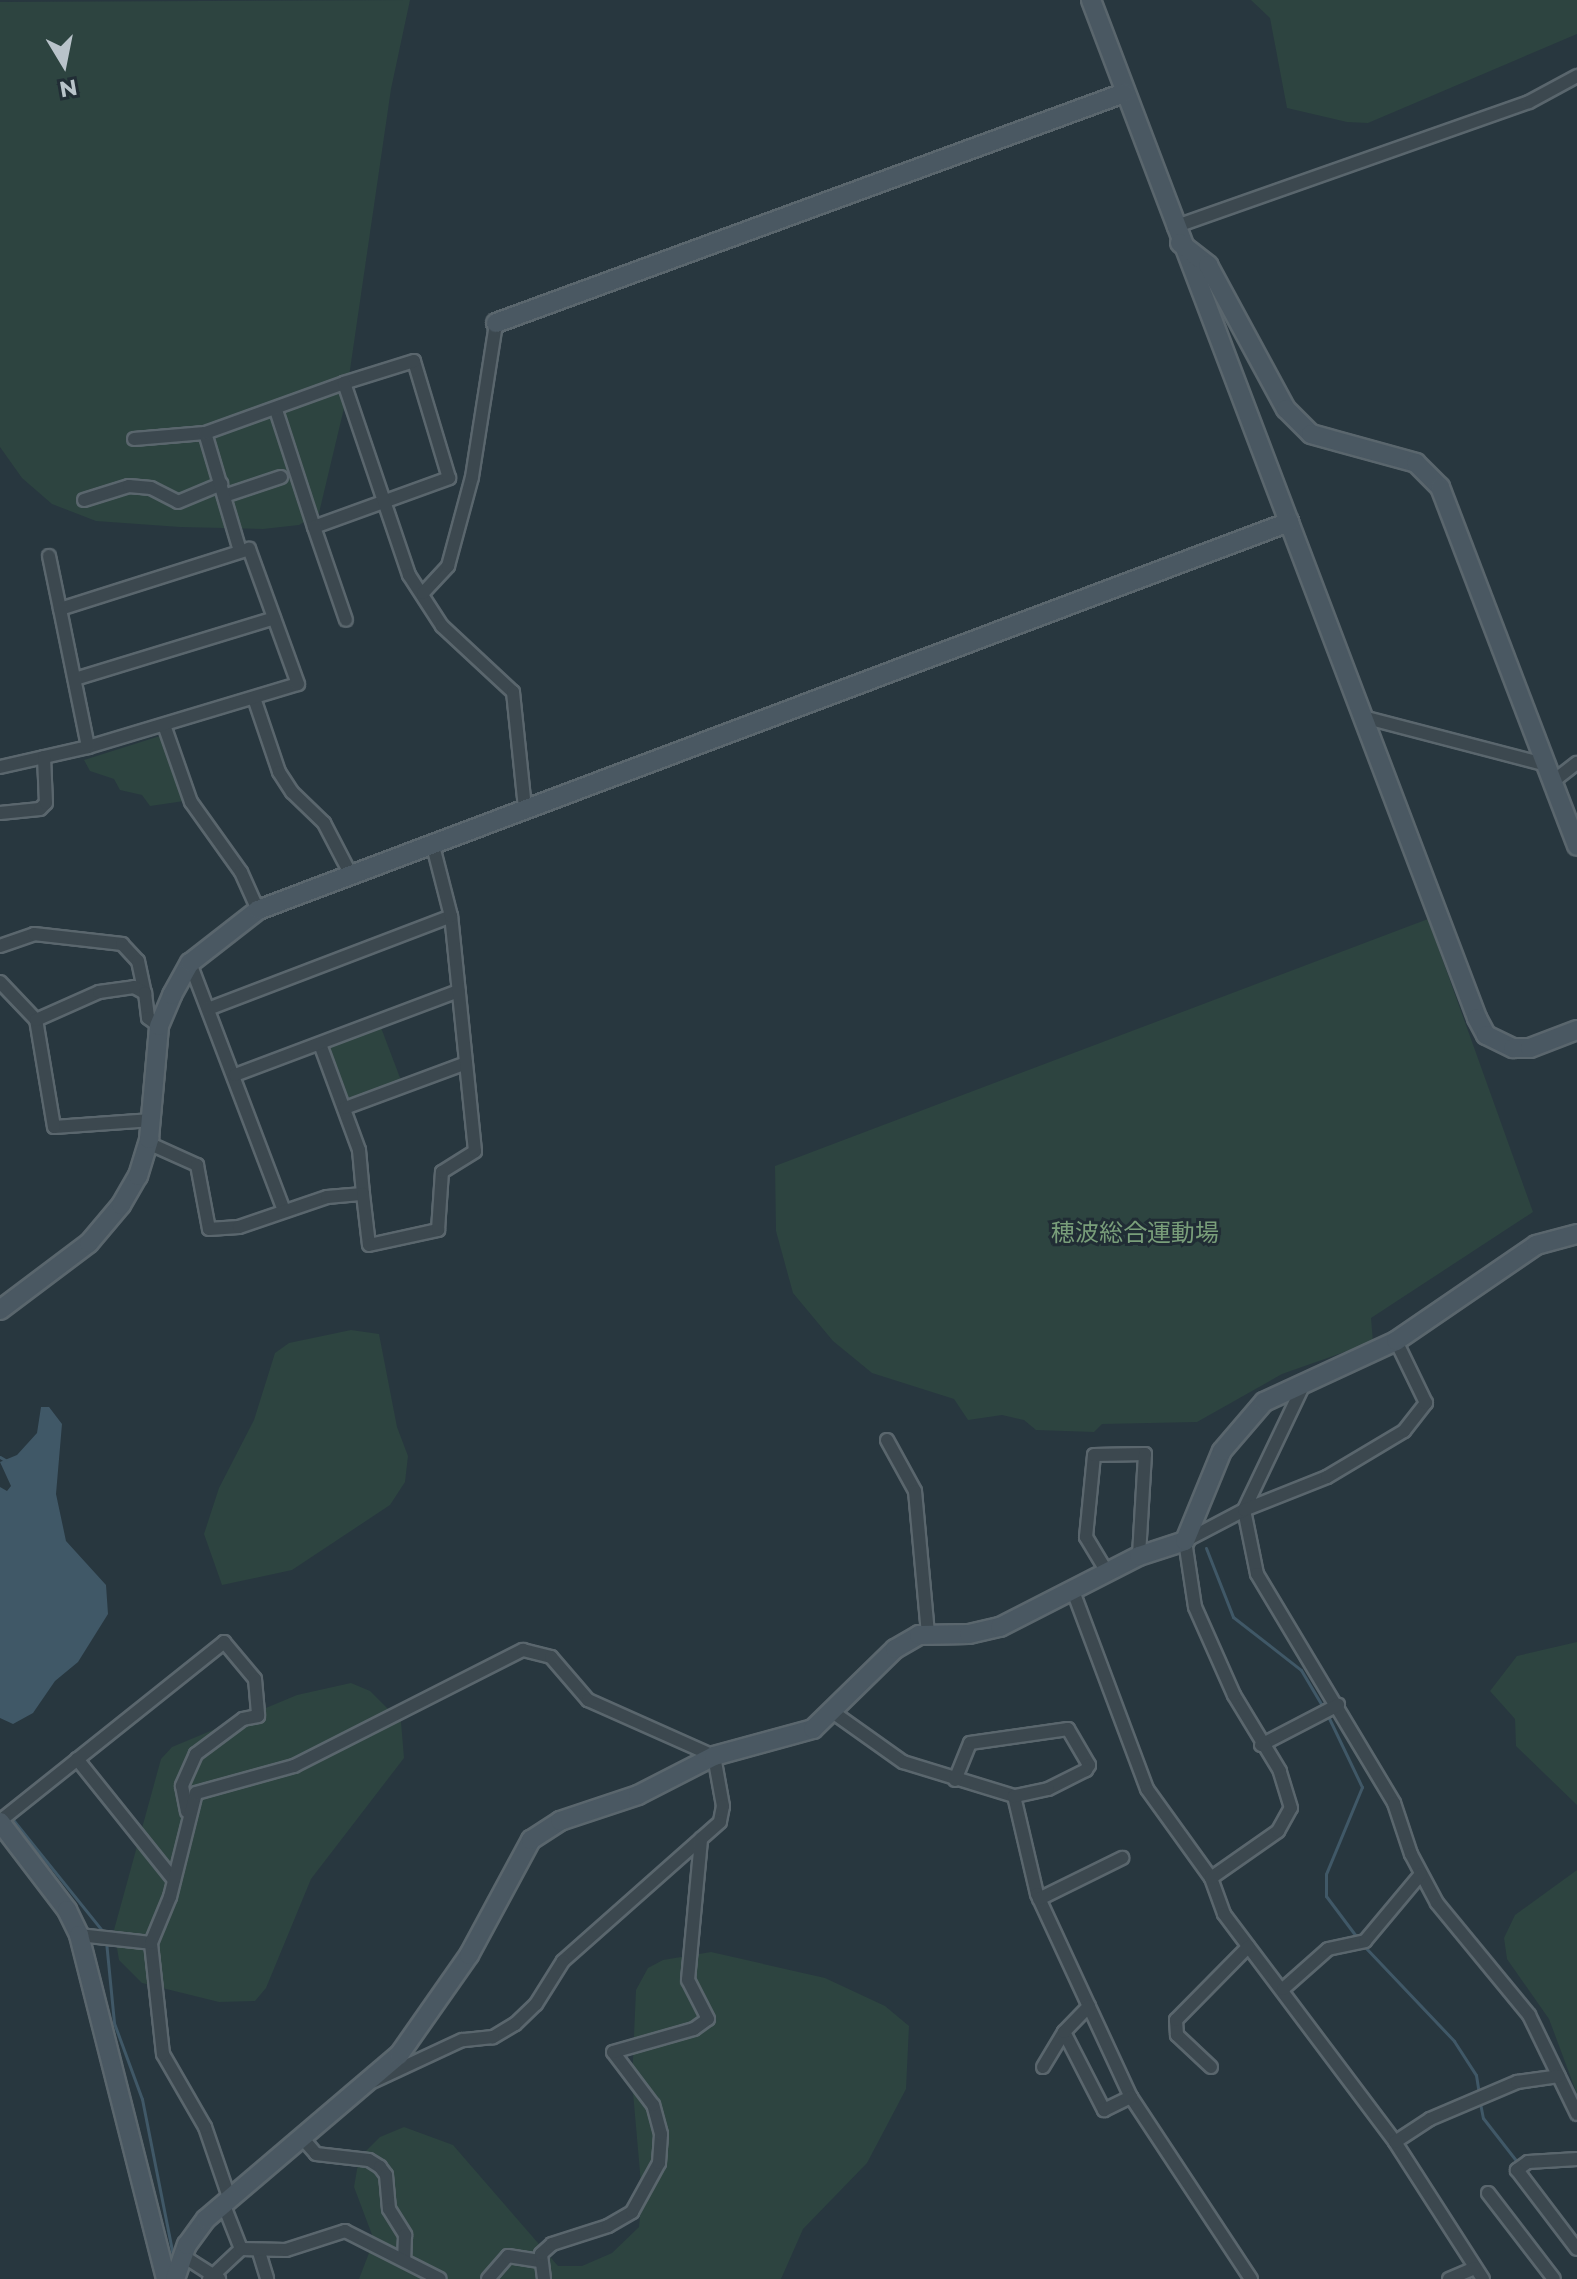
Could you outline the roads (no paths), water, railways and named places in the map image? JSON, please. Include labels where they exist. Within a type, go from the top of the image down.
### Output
[{"type":"street","points":[[1091,0],[1177,235],[1486,1035],[1499,1046],[1530,1048],[1577,1030]]},
{"type":"street","points":[[1177,235],[1529,102],[1577,76]]},
{"type":"street","points":[[423,593],[448,566],[472,477],[496,323],[1124,93]]},
{"type":"street","points":[[1177,235],[1208,265],[1286,409],[1311,434],[1416,463],[1440,487],[1577,846]]},
{"type":"street","points":[[134,439],[205,433],[414,361],[449,478],[314,527]]},
{"type":"street","points":[[344,383],[409,575],[442,626],[513,692],[525,809]]},
{"type":"street","points":[[276,410],[346,620]]},
{"type":"street","points":[[205,433],[240,551]]},
{"type":"street","points":[[84,500],[129,486],[151,488],[178,502],[281,477]]},
{"type":"street","points":[[0,1310],[89,1243],[121,1205],[148,1143],[159,1026],[190,963],[258,910],[349,871],[525,809],[1289,522]]},
{"type":"street","points":[[0,767],[88,747],[298,684],[249,549],[60,609]]},
{"type":"street","points":[[49,556],[88,747]]},
{"type":"street","points":[[75,679],[274,618]]},
{"type":"street","points":[[254,698],[279,772],[324,823],[349,871]]},
{"type":"street","points":[[1363,717],[1544,764]]},
{"type":"street","points":[[164,725],[191,802],[241,872],[258,910]]},
{"type":"street","points":[[0,813],[40,809],[46,803],[44,757]]},
{"type":"street","points":[[1551,783],[1577,763]]},
{"type":"street","points":[[320,1044],[359,1150],[369,1245],[438,1230],[442,1172],[475,1151],[451,916],[432,842]]},
{"type":"street","points":[[208,1009],[451,916]]},
{"type":"street","points":[[0,946],[34,934],[122,944],[138,961],[148,1018],[159,1026]]},
{"type":"street","points":[[190,963],[284,1210]]},
{"type":"street","points":[[0,982],[36,1020],[54,1127],[152,1120]]},
{"type":"street","points":[[36,1020],[99,992],[134,987],[145,993]]},
{"type":"street","points":[[235,1075],[459,991]]},
{"type":"street","points":[[345,1108],[466,1063]]},
{"type":"street","points":[[148,1143],[197,1165],[204,1221],[209,1229],[223,1231],[327,1197],[363,1194]]},
{"type":"street","points":[[1211,1878],[1288,1819],[1289,1792],[1261,1745],[1195,1607],[1185,1541],[1222,1451],[1239,1426],[1264,1402],[1396,1341],[1536,1245],[1577,1234]]},
{"type":"street","points":[[174,2259],[226,2200],[304,2140],[369,2083],[433,2012],[531,1840],[560,1821],[638,1795],[714,1756],[813,1729],[834,1713],[895,1649],[928,1634],[1000,1627],[1139,1556],[1185,1541],[1244,1510],[1327,1477],[1404,1431],[1426,1403],[1396,1341]]},
{"type":"street","points":[[1304,1384],[1244,1510],[1257,1574],[1329,1710],[1394,1803],[1421,1874],[1437,1903],[1529,2015],[1577,2114]]},
{"type":"street","points":[[887,1440],[915,1491],[928,1634]]},
{"type":"street","points":[[1107,1572],[1086,1537],[1094,1455],[1145,1454],[1139,1556]]},
{"type":"street","points":[[1073,1591],[1147,1789],[1211,1878],[1224,1914],[1395,2142],[1479,2273],[1449,2279]]},
{"type":"street","points":[[188,1815],[182,1786],[196,1754],[243,1719],[258,1716],[255,1679],[224,1642],[5,1817],[67,1910],[79,1935],[174,2259],[215,2277],[241,2249]]},
{"type":"street","points":[[241,2249],[205,2127],[163,2054],[151,1943],[174,1880],[190,1800],[203,1788],[294,1766],[523,1650],[551,1657],[588,1700],[714,1756]]},
{"type":"street","points":[[1261,1745],[1329,1710]]},
{"type":"street","points":[[834,1713],[903,1762],[955,1780],[1014,1796],[1048,1789],[1086,1770],[1089,1765],[1068,1729],[970,1743],[955,1780]]},
{"type":"street","points":[[369,2083],[462,2040],[505,2033],[536,2004],[563,1961],[720,1822],[723,1806],[714,1756]]},
{"type":"street","points":[[77,1759],[174,1880]]},
{"type":"street","points":[[1014,1796],[1039,1899],[1131,2097],[1251,2279]]},
{"type":"street","points":[[544,2279],[540,2261],[552,2244],[608,2226],[632,2212],[659,2163],[661,2134],[653,2105],[613,2052],[694,2029],[708,2019],[688,1980],[701,1839]]},
{"type":"street","points":[[1039,1899],[1122,1858]]},
{"type":"street","points":[[1283,1989],[1328,1949],[1360,1942],[1421,1874]]},
{"type":"street","points":[[79,1935],[151,1943]]},
{"type":"street","points":[[1211,2067],[1177,2035],[1176,2020],[1248,1947]]},
{"type":"street","points":[[1043,2067],[1064,2032],[1089,2006]]},
{"type":"street","points":[[1064,2032],[1104,2110],[1131,2097]]},
{"type":"street","points":[[1395,2142],[1430,2119],[1517,2082],[1559,2076]]},
{"type":"street","points":[[304,2140],[316,2154],[369,2160],[380,2167],[386,2175],[389,2209],[405,2235],[404,2258]]},
{"type":"street","points":[[1577,2159],[1521,2167],[1571,2227],[1577,2249]]},
{"type":"street","points":[[1488,2193],[1554,2279]]},
{"type":"street","points":[[241,2249],[259,2252],[286,2250],[345,2231],[404,2258],[440,2279]]},
{"type":"street","points":[[259,2252],[267,2279]]},
{"type":"street","points":[[488,2279],[508,2256],[540,2261]]},
{"type":"water","points":[[41,1407],[49,1407],[62,1424],[56,1494],[66,1541],[106,1585],[108,1614],[78,1662],[55,1681],[33,1713],[13,1724],[0,1718],[0,1487],[7,1491],[11,1486],[0,1462],[17,1455],[37,1433]]},
{"type":"waterway","points":[[0,1457],[5,1460]]},
{"type":"waterway","points":[[1206,1548],[1233,1617],[1301,1670],[1323,1707]]},
{"type":"waterway","points":[[1327,1714],[1362,1787],[1326,1874],[1326,1896],[1359,1940]]},
{"type":"waterway","points":[[10,1816],[105,1934]]},
{"type":"waterway","points":[[106,1941],[114,2023],[142,2099],[174,2261]]},
{"type":"waterway","points":[[1364,1946],[1454,2041],[1476,2075],[1479,2095]]},
{"type":"waterway","points":[[1480,2103],[1483,2118],[1518,2163]]},
{"type":"park label","name":"穂波総合運動場","points":[[1135,1233]]}]
